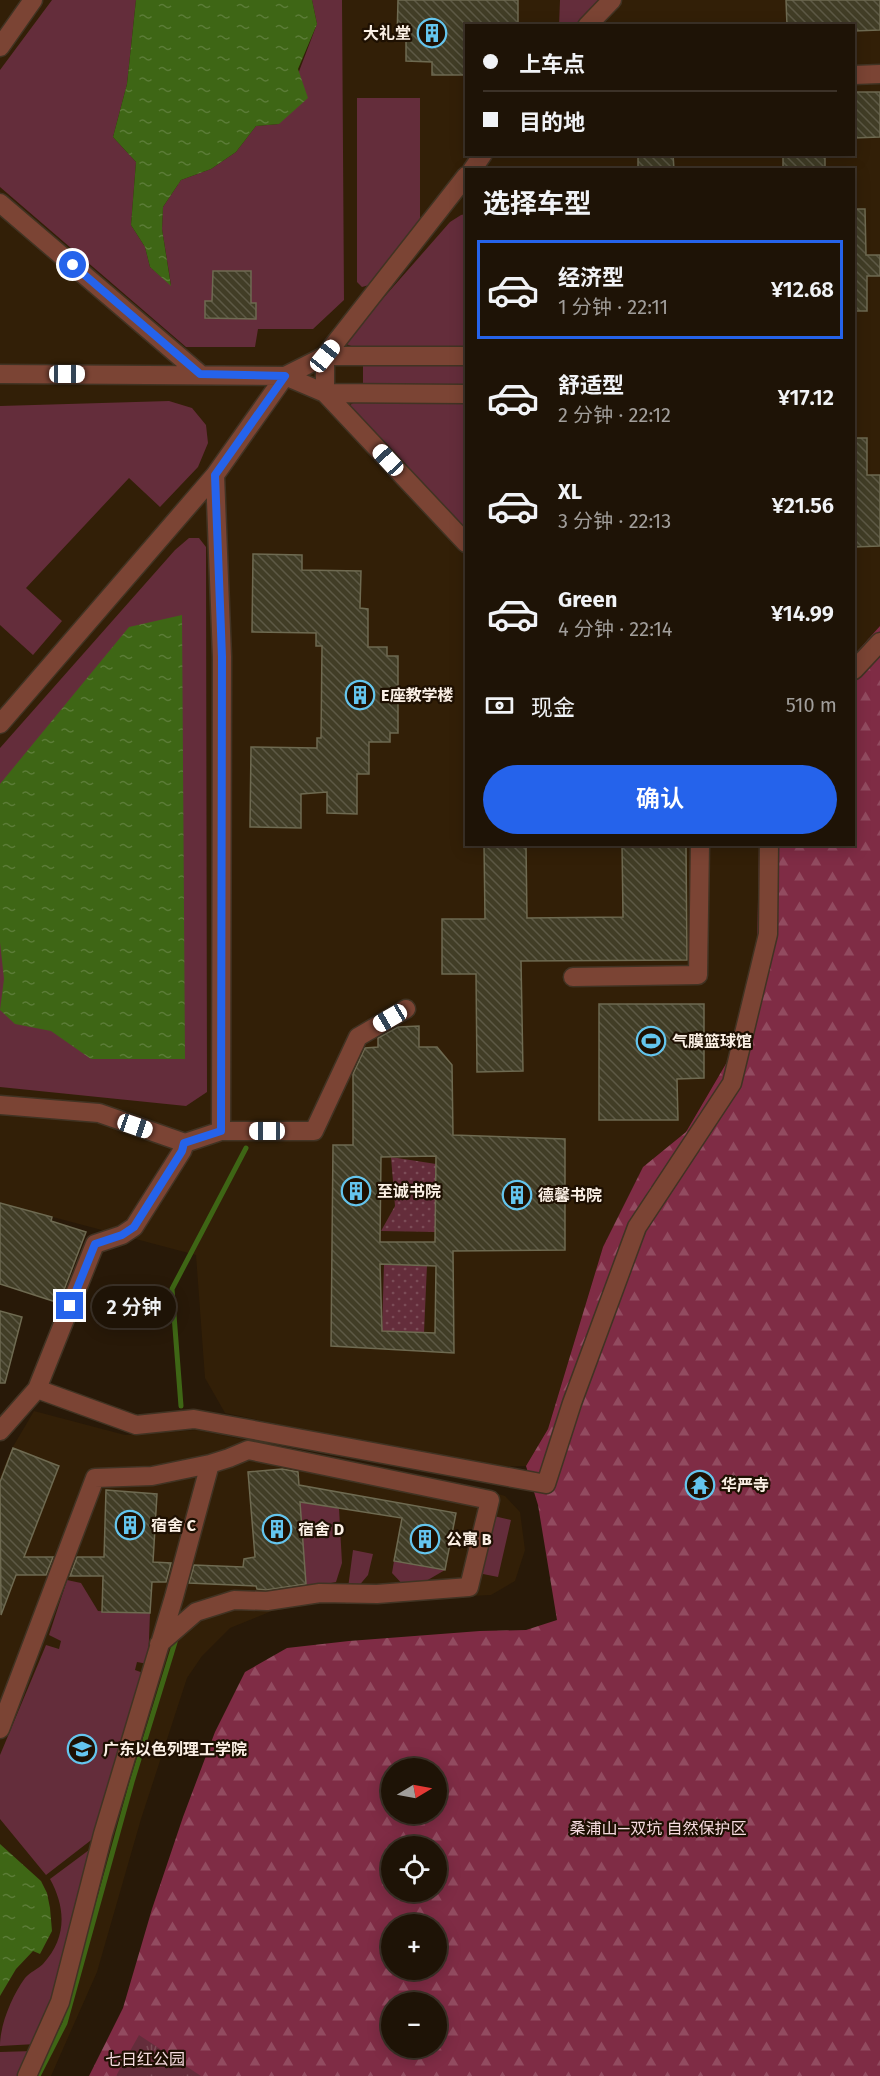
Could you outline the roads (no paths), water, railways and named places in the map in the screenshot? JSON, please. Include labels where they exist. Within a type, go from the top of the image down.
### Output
[{"type":"street","points":[[0,46],[33,0]]},
{"type":"street","points":[[589,24],[612,0]]},
{"type":"street","points":[[855,75],[880,74]]},
{"type":"street","points":[[0,724],[215,475],[285,376],[325,356],[465,177]]},
{"type":"street","points":[[0,203],[200,374]]},
{"type":"street","points":[[325,356],[465,356]]},
{"type":"street","points":[[325,356],[325,393],[465,542]]},
{"type":"street","points":[[0,374],[285,376],[325,393],[465,394]]},
{"type":"street","points":[[215,475],[222,657],[221,1131]]},
{"type":"street","points":[[855,669],[880,642]]},
{"type":"street","points":[[573,977],[698,975],[700,846]]},
{"type":"street","points":[[38,1389],[136,1425],[194,1419],[546,1484],[572,1403],[638,1227],[732,1083],[768,934],[770,846]]},
{"type":"street","points":[[0,1105],[99,1113],[184,1143],[221,1131],[314,1131],[358,1037],[406,1009]]},
{"type":"street","points":[[0,1431],[38,1389],[95,1244],[122,1235],[134,1227],[182,1151],[184,1143]]},
{"type":"street","points":[[0,1729],[95,1478],[152,1476],[210,1464],[248,1450],[490,1500],[469,1587],[377,1594],[320,1593],[267,1601],[234,1600],[196,1612],[159,1644]]},
{"type":"street","points":[[27,2076],[60,2002],[103,1834],[174,1597],[210,1464]]},
{"type":"water","points":[[136,0],[312,0],[317,24],[298,69],[308,98],[279,124],[256,126],[236,152],[211,169],[181,180],[163,207],[162,229],[171,286],[150,267],[145,247],[131,225],[136,162],[113,137],[127,84]]},
{"type":"water","points":[[182,615],[185,1059],[91,1059],[51,1031],[15,1024],[0,1010],[4,979],[0,942],[0,784],[129,627]]},
{"type":"water","points":[[0,1844],[41,1881],[47,1893],[52,1931],[40,1954],[33,1951],[16,1969],[0,1996]]},
{"type":"waterway","points":[[181,1406],[172,1289],[246,1148]]},
{"type":"waterway","points":[[38,2076],[65,2023],[132,1782],[176,1639]]},
{"type":"place","name":"大礼堂","points":[[432,33]]},
{"type":"place","name":"E座教学楼","points":[[360,695]]},
{"type":"place","name":"气膜篮球馆","points":[[651,1041]]},
{"type":"place","name":"至诚书院","points":[[356,1191]]},
{"type":"place","name":"德馨书院","points":[[517,1195]]},
{"type":"place","name":"华严寺","points":[[700,1485]]},
{"type":"place","name":"宿舍 C","points":[[130,1525]]},
{"type":"place","name":"宿舍 D","points":[[277,1529]]},
{"type":"place","name":"公寓 B","points":[[425,1539]]},
{"type":"place","name":"广东以色列理工学院","points":[[82,1749]]},
{"type":"park label","name":"桑浦山—双坑 自然保护区","points":[[658,1828]]},
{"type":"park label","name":"七日红公园","points":[[145,2059]]}]
